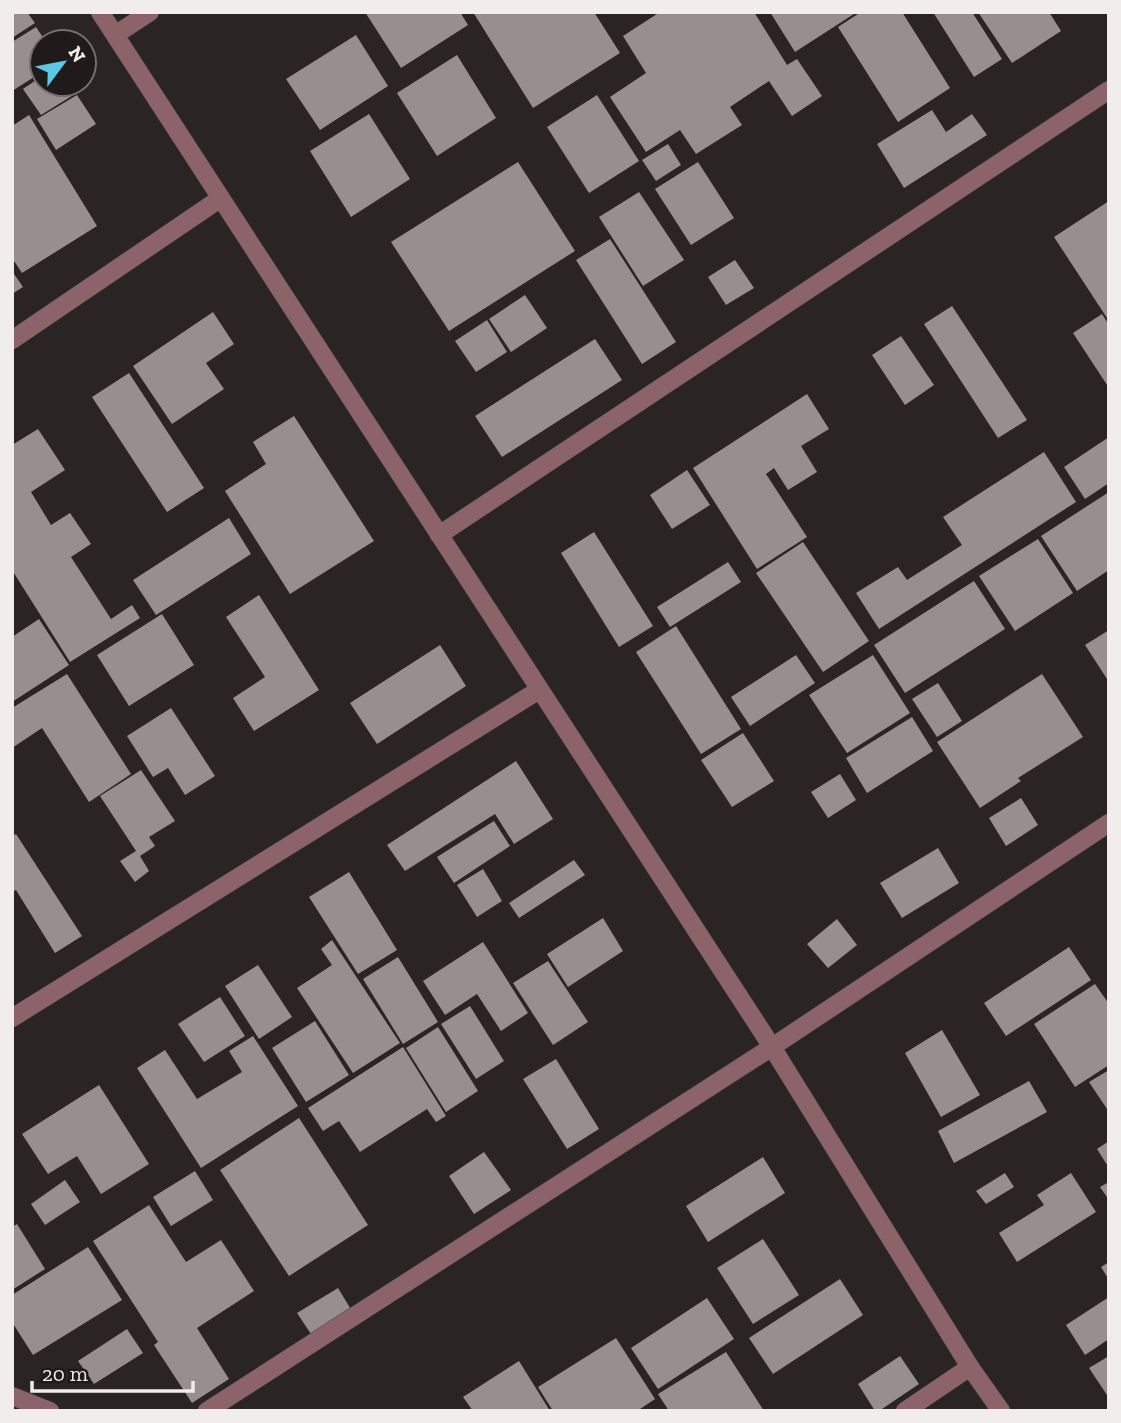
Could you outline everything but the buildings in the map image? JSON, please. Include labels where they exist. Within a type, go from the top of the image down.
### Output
[{"type":"street","points":[[100,12],[772,1047],[970,1367],[1001,1411]]},
{"type":"street","points":[[115,35],[150,12]]},
{"type":"street","points":[[439,535],[1109,90]]},
{"type":"street","points":[[12,340],[221,198]]},
{"type":"street","points":[[12,1018],[539,690]]},
{"type":"street","points":[[207,1411],[772,1047],[1109,823]]},
{"type":"street","points":[[905,1411],[970,1367]]},
{"type":"street","points":[[12,1396],[50,1411]]}]
